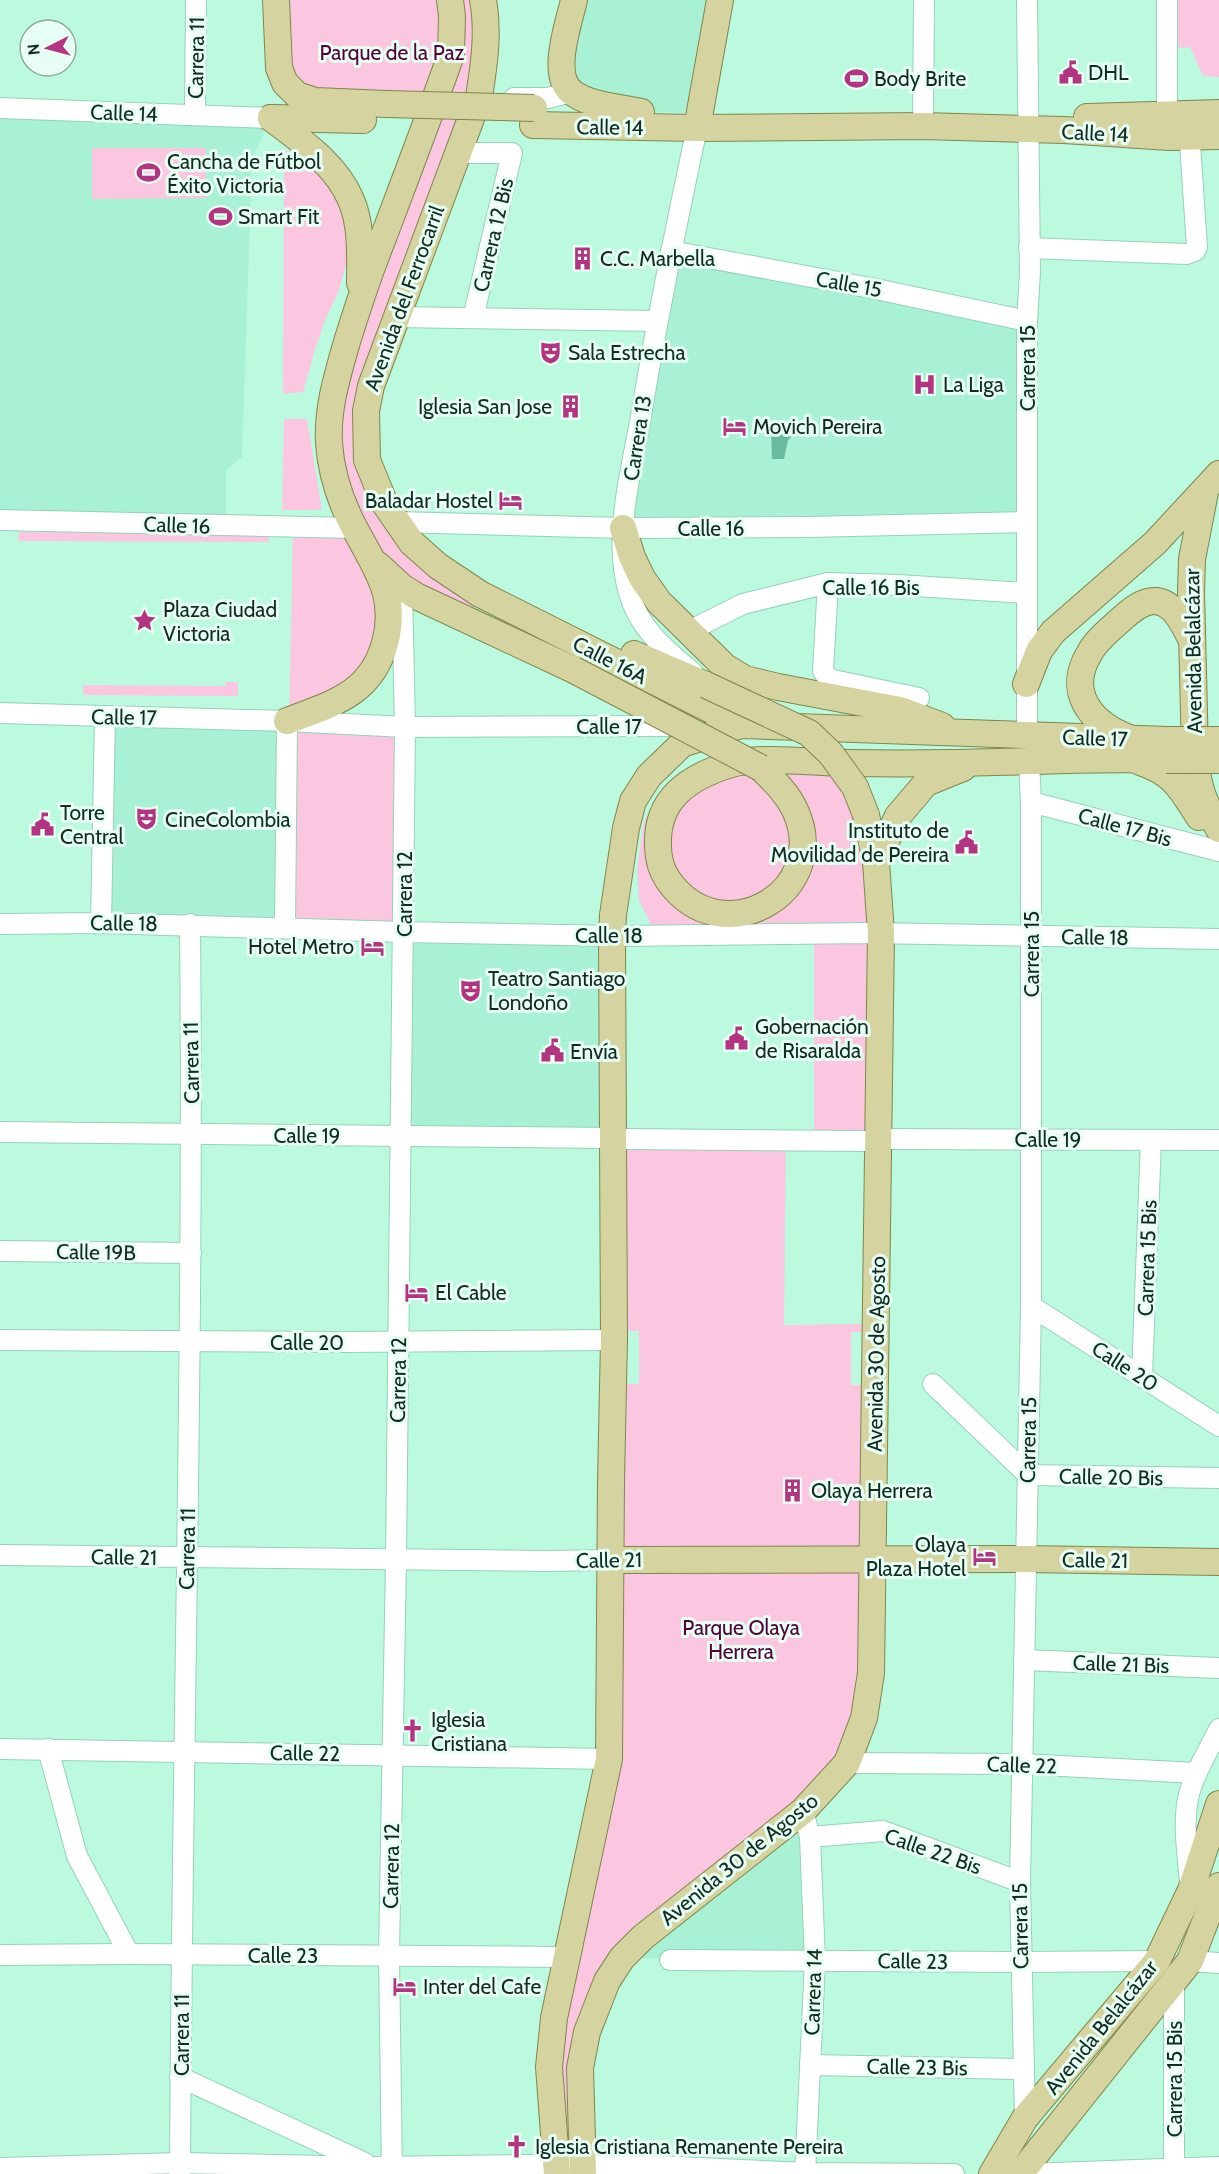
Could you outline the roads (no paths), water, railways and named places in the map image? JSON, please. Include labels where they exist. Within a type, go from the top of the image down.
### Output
[{"type":"main road","name":"Calle 14","points":[[276,0],[279,68],[285,83],[297,95],[386,112]]},
{"type":"main road","name":"Avenida del Ferrocarril","points":[[372,559],[354,528],[341,498],[329,442],[330,412],[337,376],[360,297],[451,55],[450,0]]},
{"type":"main road","name":"Avenida del Ferrocarril","points":[[480,594],[438,566],[412,543],[396,522],[385,504],[367,460],[365,440],[370,386],[479,97],[484,58],[483,0]]},
{"type":"main road","points":[[574,0],[562,55],[561,72],[571,92],[586,100],[641,112]]},
{"type":"main road","points":[[698,121],[720,0]]},
{"type":"main road","name":"Calle 14","points":[[271,118],[386,112],[698,121],[923,120],[1027,123],[1087,117],[1198,128]]},
{"type":"main road","name":"Calle 14","points":[[534,116],[641,112],[698,121]]},
{"type":"main road","points":[[1087,117],[1198,128],[1219,153]]},
{"type":"main road","points":[[271,118],[325,163],[341,181],[352,202],[359,235],[360,297]]},
{"type":"main road","name":"Calle 14","points":[[1027,123],[1064,130],[1198,128]]},
{"type":"main road","points":[[1026,684],[1039,651],[1053,632],[1155,543],[1212,483]]},
{"type":"main road","name":"Avenida Belalcázar","points":[[1212,483],[1192,559],[1191,592],[1196,776],[1201,795],[1219,829]]},
{"type":"main road","points":[[624,528],[632,557],[642,578],[659,602],[725,667],[745,679],[900,710],[961,733]]},
{"type":"main road","points":[[287,721],[345,698],[365,681],[379,659],[388,634],[389,608],[384,582],[372,559]]},
{"type":"main road","name":"Calle 16A","points":[[372,559],[402,587],[416,596],[574,670],[754,764]]},
{"type":"main road","name":"Avenida 30 de Agosto","points":[[480,594],[582,632],[706,685],[809,733],[831,753],[855,787],[866,815],[876,862],[881,933],[873,1140],[874,1560],[871,1673],[864,1718],[847,1763],[803,1811],[652,1930],[622,1958],[607,1982],[587,2032],[580,2068],[583,2169]]},
{"type":"main road","name":"Calle 16A","points":[[480,594],[741,725]]},
{"type":"main road","points":[[1193,644],[1183,622],[1164,603],[1155,601],[1145,603],[1130,611],[1104,634],[1089,653],[1083,666],[1082,695],[1088,710],[1099,723],[1129,749],[1177,782],[1206,828],[1219,840]]},
{"type":"main road","points":[[556,2169],[549,2067],[554,2018],[609,1759],[614,1340],[620,1138],[613,915],[626,828],[633,801],[649,776],[682,744],[741,725]]},
{"type":"main road","name":"Calle 17","points":[[741,725],[1027,736],[1129,749],[1167,750],[1219,760]]},
{"type":"main road","name":"Calle 17","points":[[1167,750],[1219,740]]},
{"type":"main road","name":"Calle 17","points":[[754,764],[1029,762],[1129,749]]},
{"type":"main road","points":[[876,862],[898,816],[926,783],[963,768],[1029,762]]},
{"type":"main road","points":[[754,764],[783,789],[796,810],[802,833],[802,855],[794,878],[782,894],[764,907],[729,915],[701,909],[681,896],[666,878],[658,856],[657,833],[662,814],[672,796],[690,782],[728,765],[754,764]]},
{"type":"main road","name":"Calle 21","points":[[611,1560],[1025,1559],[1219,1562]]},
{"type":"main road","name":"Avenida Belalcázar","points":[[992,2174],[1025,2118],[1156,1961],[1191,1890],[1219,1804]]},
{"type":"main road","name":"Avenida Belalcázar","points":[[1020,2174],[1093,2080],[1174,1984],[1190,1961],[1219,1886]]},
{"type":"street","name":"Carrera 11","points":[[195,115],[196,0]]},
{"type":"street","points":[[923,120],[924,0]]},
{"type":"street","name":"Carrera 15","points":[[1027,0],[1030,272],[1027,321],[1027,736]]},
{"type":"street","points":[[1029,248],[1187,254],[1196,251],[1198,128],[1167,0]]},
{"type":"street","points":[[479,97],[548,98],[571,92]]},
{"type":"street","name":"Calle 14","points":[[0,108],[271,118]]},
{"type":"street","name":"Carrera 13","points":[[698,121],[657,321],[624,528],[624,567],[629,594],[641,621],[656,642],[706,685]]},
{"type":"street","name":"Carrera 12 Bis","points":[[457,153],[512,153],[473,318]]},
{"type":"street","name":"Calle 15","points":[[671,251],[871,288],[1027,321]]},
{"type":"street","points":[[395,317],[657,321]]},
{"type":"street","name":"Calle 16","points":[[0,520],[354,528]]},
{"type":"street","name":"Calle 16","points":[[396,522],[624,528],[1026,522]]},
{"type":"street","points":[[828,583],[823,671],[827,677],[919,698]]},
{"type":"street","name":"Calle 16 Bis","points":[[689,632],[743,604],[828,583],[1026,593]]},
{"type":"street","name":"Carrera 12","points":[[386,2169],[404,933],[405,727],[402,587]]},
{"type":"street","name":"Calle 17","points":[[0,713],[287,721],[405,727],[741,725]]},
{"type":"street","points":[[101,922],[105,716]]},
{"type":"street","points":[[285,928],[287,721]]},
{"type":"street","name":"Carrera 15","points":[[1025,2118],[1020,1882],[1031,1306],[1031,802],[1029,762]]},
{"type":"street","name":"Calle 17 Bis","points":[[1031,802],[1219,851]]},
{"type":"street","name":"Calle 18","points":[[0,924],[101,922],[404,933],[612,936],[881,933],[1219,939]]},
{"type":"street","name":"Carrera 11","points":[[180,2169],[181,1956],[191,1342],[190,924]]},
{"type":"street","name":"Calle 19","points":[[0,1132],[873,1140],[1219,1140]]},
{"type":"street","name":"Carrera 15 Bis","points":[[1142,1376],[1151,1140]]},
{"type":"street","name":"Calle 19B","points":[[0,1251],[191,1253]]},
{"type":"street","name":"Calle 20","points":[[1031,1306],[1219,1426]]},
{"type":"street","name":"Calle 20","points":[[0,1340],[398,1342],[614,1340]]},
{"type":"street","name":"Calle 20 Bis","points":[[933,1384],[1028,1475],[1219,1479]]},
{"type":"street","name":"Calle 21","points":[[0,1555],[611,1560]]},
{"type":"street","name":"Calle 21 Bis","points":[[1024,1660],[1219,1668]]},
{"type":"street","points":[[1191,1890],[1185,1823],[1189,1795],[1197,1773],[1219,1729]]},
{"type":"street","name":"Calle 22","points":[[0,1749],[609,1759]]},
{"type":"street","points":[[48,1749],[77,1856],[129,1954]]},
{"type":"street","name":"Calle 22","points":[[847,1763],[1022,1764],[1197,1773]]},
{"type":"street","name":"Carrera 14","points":[[803,1811],[810,1837],[815,1961],[805,2173]]},
{"type":"street","name":"Calle 22 Bis","points":[[810,1837],[883,1831],[1020,1882]]},
{"type":"street","name":"Calle 23","points":[[0,1955],[566,1957]]},
{"type":"street","name":"Calle 23","points":[[670,1960],[1156,1961]]},
{"type":"street","points":[[1190,1961],[1219,1963]]},
{"type":"street","name":"Carrera 15 Bis","points":[[1174,1984],[1174,2171]]},
{"type":"street","name":"Calle 23 Bis","points":[[810,2065],[1024,2069]]},
{"type":"street","points":[[180,2077],[386,2169]]},
{"type":"street","points":[[1027,2174],[1174,2171],[1219,2167]]},
{"type":"street","points":[[0,2168],[612,2169],[954,2174]]},
{"type":"place","name":"DHL","points":[[1070,72]]},
{"type":"place","name":"Body Brite","points":[[856,78]]},
{"type":"place","name":"Cancha de Fútbol Éxito Victoria","points":[[149,173]]},
{"type":"place","name":"Smart Fit","points":[[220,216]]},
{"type":"place","name":"C.C. Marbella","points":[[582,258]]},
{"type":"place","name":"Sala Estrecha","points":[[550,352]]},
{"type":"place","name":"La Liga","points":[[925,384]]},
{"type":"place","name":"Iglesia San Jose","points":[[570,406]]},
{"type":"place","name":"Movich Pereira","points":[[735,426]]},
{"type":"place","name":"Baladar Hostel","points":[[511,500]]},
{"type":"place","name":"Plaza Ciudad Victoria","points":[[145,621]]},
{"type":"place","name":"CineColombia","points":[[147,819]]},
{"type":"place","name":"Torre Central","points":[[42,824]]},
{"type":"place","name":"Instituto de Movilidad de Pereira","points":[[967,842]]},
{"type":"place","name":"Hotel Metro","points":[[372,946]]},
{"type":"place","name":"Teatro Santiago Londoño","points":[[470,990]]},
{"type":"place","name":"Gobernación de Risaralda","points":[[737,1038]]},
{"type":"place","name":"Envía","points":[[552,1051]]},
{"type":"place","name":"El Cable","points":[[417,1292]]},
{"type":"place","name":"Olaya Herrera","points":[[793,1490]]},
{"type":"place","name":"Olaya Plaza Hotel","points":[[984,1556]]},
{"type":"place","name":"Iglesia Cristiana","points":[[413,1731]]},
{"type":"place","name":"Inter del Cafe","points":[[405,1986]]},
{"type":"place","name":"Iglesia Cristiana Remanente Pereira","points":[[517,2146]]},
{"type":"park label","name":"Parque de la Paz","points":[[392,52]]},
{"type":"park label","name":"Parque Olaya Herrera","points":[[741,1639]]}]
